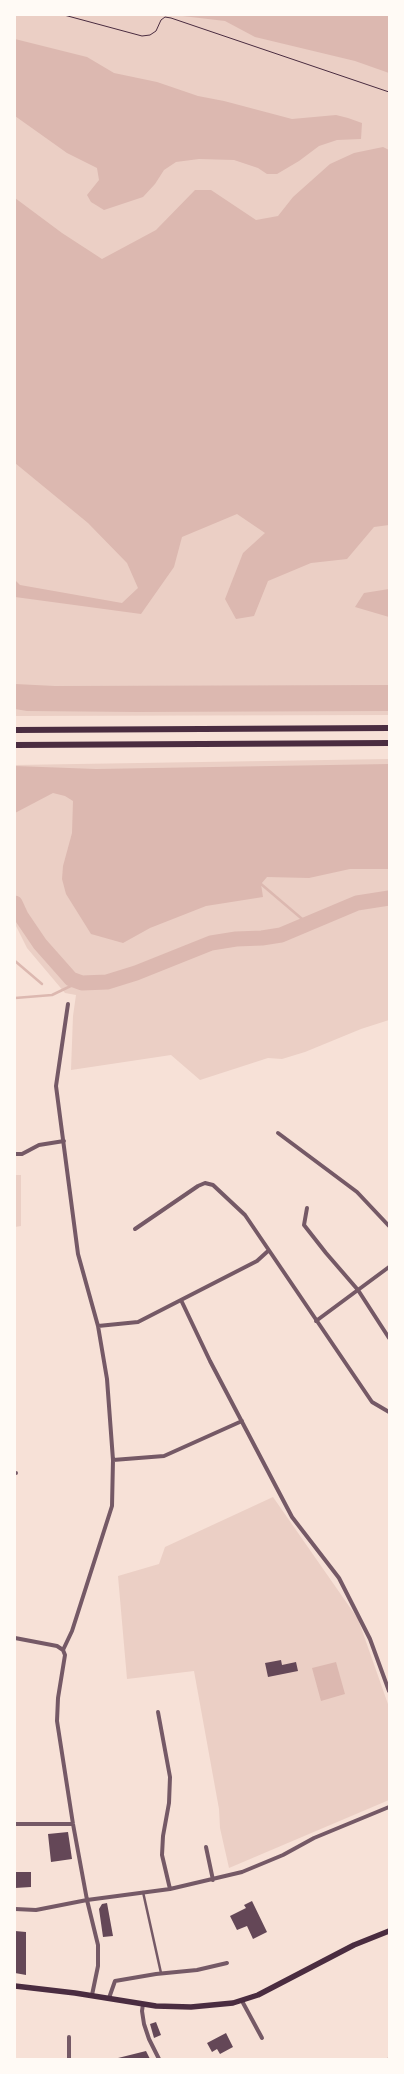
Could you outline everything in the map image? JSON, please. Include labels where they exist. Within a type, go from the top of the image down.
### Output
[{"type":"highway","points":[[15,730],[389,728]]},
{"type":"highway","points":[[15,745],[389,743]]},
{"type":"main road","points":[[15,1986],[92,1995],[143,2004],[191,2007],[242,2001],[274,1988],[354,1945],[389,1931]]},
{"type":"street","points":[[63,1650],[72,1631],[114,1497],[107,1379],[98,1326],[78,1254],[56,1086],[68,1004]]},
{"type":"street","points":[[278,1133],[357,1192],[389,1226]]},
{"type":"street","points":[[15,1154],[22,1154],[39,1145],[64,1141]]},
{"type":"street","points":[[135,1229],[198,1186],[205,1183],[213,1185],[245,1215],[372,1402],[389,1412]]},
{"type":"street","points":[[307,1208],[304,1225],[358,1290],[389,1338]]},
{"type":"street","points":[[98,1326],[138,1322],[257,1261],[268,1251]]},
{"type":"street","points":[[316,1321],[389,1267]]},
{"type":"street","points":[[181,1300],[292,1517],[339,1578],[370,1639],[389,1691]]},
{"type":"street","points":[[113,1460],[164,1456],[242,1421]]},
{"type":"street","points":[[15,1638],[57,1646],[63,1650],[65,1655],[58,1698],[57,1721],[73,1824],[99,1956],[92,1995]]},
{"type":"street","points":[[158,1712],[170,1777],[169,1803],[163,1836],[162,1855],[170,1888]]},
{"type":"street","points":[[15,1909],[36,1910],[213,1880],[251,1869],[283,1855],[314,1838],[389,1807]]},
{"type":"street","points":[[15,1824],[73,1824]]},
{"type":"street","points":[[206,1847],[213,1880]]},
{"type":"street","points":[[143,1892],[161,1974]]},
{"type":"street","points":[[109,1998],[115,1982],[197,1970],[228,1963]]},
{"type":"street","points":[[242,2001],[262,2038]]},
{"type":"street","points":[[143,2004],[144,2024],[153,2049],[159,2059]]},
{"type":"street","points":[[69,2038],[69,2059]]},
{"type":"path","points":[[64,15],[142,36],[150,35],[156,31],[161,20],[165,17],[171,18],[389,92]]},
{"type":"shaded area","points":[[15,15],[389,15],[389,715],[15,716]]},
{"type":"shaded area","points":[[174,15],[389,15],[389,73],[355,61],[255,37],[225,21]]},
{"type":"shaded area","points":[[15,39],[87,57],[114,73],[157,82],[198,96],[292,119],[336,115],[348,118],[362,123],[361,139],[337,140],[319,146],[277,174],[267,174],[258,168],[234,160],[199,159],[176,162],[164,170],[143,197],[104,210],[91,202],[87,195],[99,180],[97,168],[67,153],[15,116]]},
{"type":"shaded area","points":[[383,147],[389,150],[389,525],[374,527],[347,559],[311,563],[268,581],[254,616],[236,619],[225,599],[243,553],[265,533],[237,514],[182,537],[174,567],[141,614],[15,597],[15,580],[20,585],[122,603],[138,588],[127,563],[88,523],[15,463],[15,198],[62,233],[102,259],[156,230],[195,190],[211,190],[256,220],[278,216],[293,197],[330,164],[354,153]]},
{"type":"shaded area","points":[[389,589],[389,617],[355,607],[364,593]]},
{"type":"shaded area","points":[[15,684],[55,686],[389,685],[389,711],[27,711],[15,709]]},
{"type":"shaded area","points":[[389,759],[389,1020],[361,1029],[305,1052],[282,1059],[268,1058],[200,1080],[171,1055],[71,1070],[73,1016],[76,995],[65,993],[27,948],[15,924],[15,765]]},
{"type":"shaded area","points":[[389,764],[389,869],[350,869],[309,878],[267,877],[261,884],[263,897],[206,906],[150,928],[123,943],[91,934],[66,894],[62,879],[63,866],[72,833],[73,801],[65,796],[53,793],[15,813],[15,766],[96,769]]},
{"type":"shaded area","points":[[15,1175],[21,1175],[21,1226],[15,1227]]},
{"type":"shaded area","points":[[273,1497],[358,1619],[389,1707],[389,1800],[229,1868],[220,1828],[219,1809],[194,1671],[127,1679],[118,1576],[159,1564],[165,1547]]},
{"type":"shaded area","points":[[336,1662],[345,1694],[321,1701],[312,1668]]},
{"type":"building","points":[[281,1660],[282,1665],[296,1662],[298,1671],[268,1677],[265,1663]]},
{"type":"building","points":[[68,1832],[72,1859],[51,1862],[48,1834]]},
{"type":"building","points":[[15,1872],[31,1872],[31,1887],[15,1888]]},
{"type":"building","points":[[252,1901],[267,1932],[253,1939],[247,1926],[237,1930],[230,1916],[246,1908],[244,1905]]},
{"type":"building","points":[[107,1903],[113,1936],[103,1937],[99,1909],[102,1904]]},
{"type":"building","points":[[15,1931],[26,1932],[26,1975],[15,1973]]},
{"type":"building","points":[[156,2022],[161,2035],[154,2038],[150,2024]]},
{"type":"building","points":[[226,2033],[233,2047],[220,2054],[217,2049],[212,2052],[207,2043]]},
{"type":"building","points":[[146,2051],[150,2059],[118,2059],[118,2058]]},
{"type":"waterway","points":[[261,884],[308,924]]},
{"type":"waterway","points":[[15,903],[21,916],[40,944],[71,979],[82,983],[107,982],[136,973],[211,943],[281,935],[357,903],[389,898]]},
{"type":"waterway","points":[[15,961],[42,984]]},
{"type":"waterway","points":[[15,998],[52,995],[79,982]]}]
